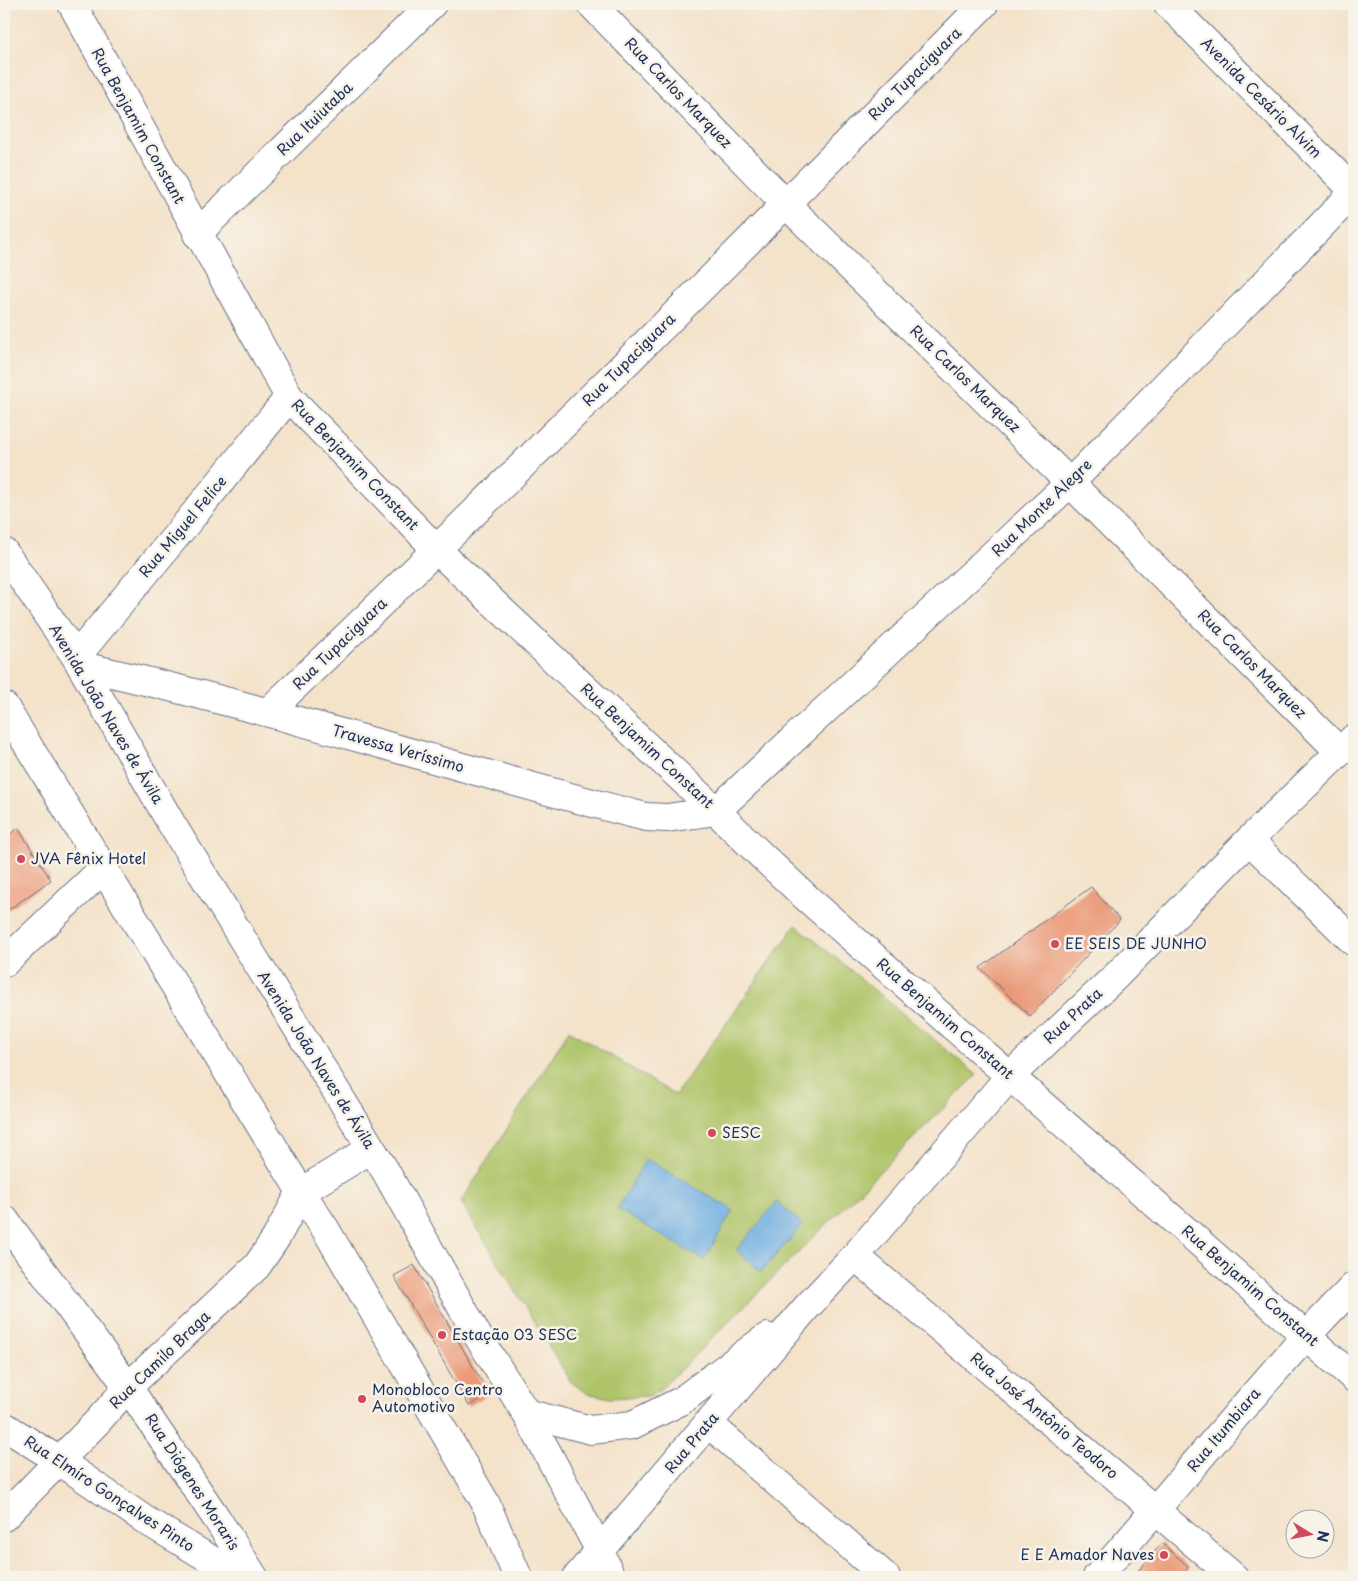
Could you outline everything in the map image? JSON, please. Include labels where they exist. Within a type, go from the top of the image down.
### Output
[{"type":"street","name":"Rua Benjamim Constant","points":[[72,4],[288,397],[437,550],[809,900],[1354,1378]]},
{"type":"street","name":"Rua Ituiutaba","points":[[197,234],[432,4]]},
{"type":"street","name":"Rua Carlos Marquez","points":[[591,4],[786,204],[1070,483],[1347,745]]},
{"type":"street","name":"Rua Tupaciguara","points":[[268,712],[437,550],[786,204],[984,4]]},
{"type":"street","name":"Avenida Cesário Alvim","points":[[1168,4],[1354,192]]},
{"type":"street","name":"Rua Monte Alegre","points":[[716,811],[1070,483],[1354,192]]},
{"type":"street","name":"Rua Miguel Felice","points":[[79,662],[288,397]]},
{"type":"street","name":"Avenida João Naves de Ávila","points":[[4,552],[79,662],[171,823],[390,1181],[479,1338],[526,1413],[600,1550],[611,1577]]},
{"type":"street","name":"Travessa Veríssimo","points":[[79,662],[268,712],[473,771],[646,817],[668,818],[716,811]]},
{"type":"street","points":[[4,706],[326,1230],[485,1502],[518,1577]]},
{"type":"street","name":"Rua Prata","points":[[577,1577],[806,1308],[855,1256],[1010,1076],[1116,976],[1249,840],[1347,745]]},
{"type":"street","points":[[1249,840],[1354,942]]},
{"type":"street","points":[[4,963],[103,869]]},
{"type":"street","points":[[301,1192],[370,1149]]},
{"type":"street","name":"Rua Camilo Braga","points":[[4,1516],[98,1421],[128,1387],[257,1266],[276,1238],[301,1192]]},
{"type":"street","name":"Rua Diógenes Moraris","points":[[4,1219],[128,1387],[254,1577]]},
{"type":"street","name":"Rua José Antônio Teodoro","points":[[855,1256],[1234,1577]]},
{"type":"street","name":"Rua Itumbiara","points":[[1097,1577],[1156,1511],[1306,1335],[1354,1286]]},
{"type":"street","name":"Rua Prata","points":[[526,1413],[591,1430],[632,1425],[681,1401],[806,1308]]},
{"type":"street","points":[[708,1423],[886,1577]]},
{"type":"street","name":"Rua Elmíro Gonçalves Pinto","points":[[4,1426],[58,1460],[145,1520],[240,1577]]},
{"type":"green space","name":"SESC","points":[[796,925],[977,1075],[662,1388],[649,1396],[610,1398],[587,1393],[571,1382],[461,1202],[569,1030],[675,1095]]},
{"type":"water","points":[[646,1159],[733,1210],[704,1260],[617,1209]]},
{"type":"water","points":[[777,1202],[803,1225],[761,1272],[736,1250]]},
{"type":"building","name":"JVA Fênix Hotel","points":[[18,828],[51,880],[4,913],[4,839]]},
{"type":"building","name":"EE SEIS DE JUNHO","points":[[1091,887],[1120,920],[1030,1016],[980,968]]},
{"type":"building","name":"Estação 03 SESC","points":[[414,1265],[489,1394],[469,1406],[394,1276]]},
{"type":"building","name":"E E Amador Naves","points":[[1162,1543],[1189,1567],[1180,1577],[1133,1577]]},
{"type":"place","name":"JVA Fênix Hotel","points":[[21,859]]},
{"type":"place","name":"EE SEIS DE JUNHO","points":[[1055,944]]},
{"type":"place","name":"SESC","points":[[712,1133]]},
{"type":"place","name":"Estação 03 SESC","points":[[442,1335]]},
{"type":"place","name":"Monobloco Centro Automotivo","points":[[362,1399]]},
{"type":"place","name":"E E Amador Naves","points":[[1164,1555]]}]
